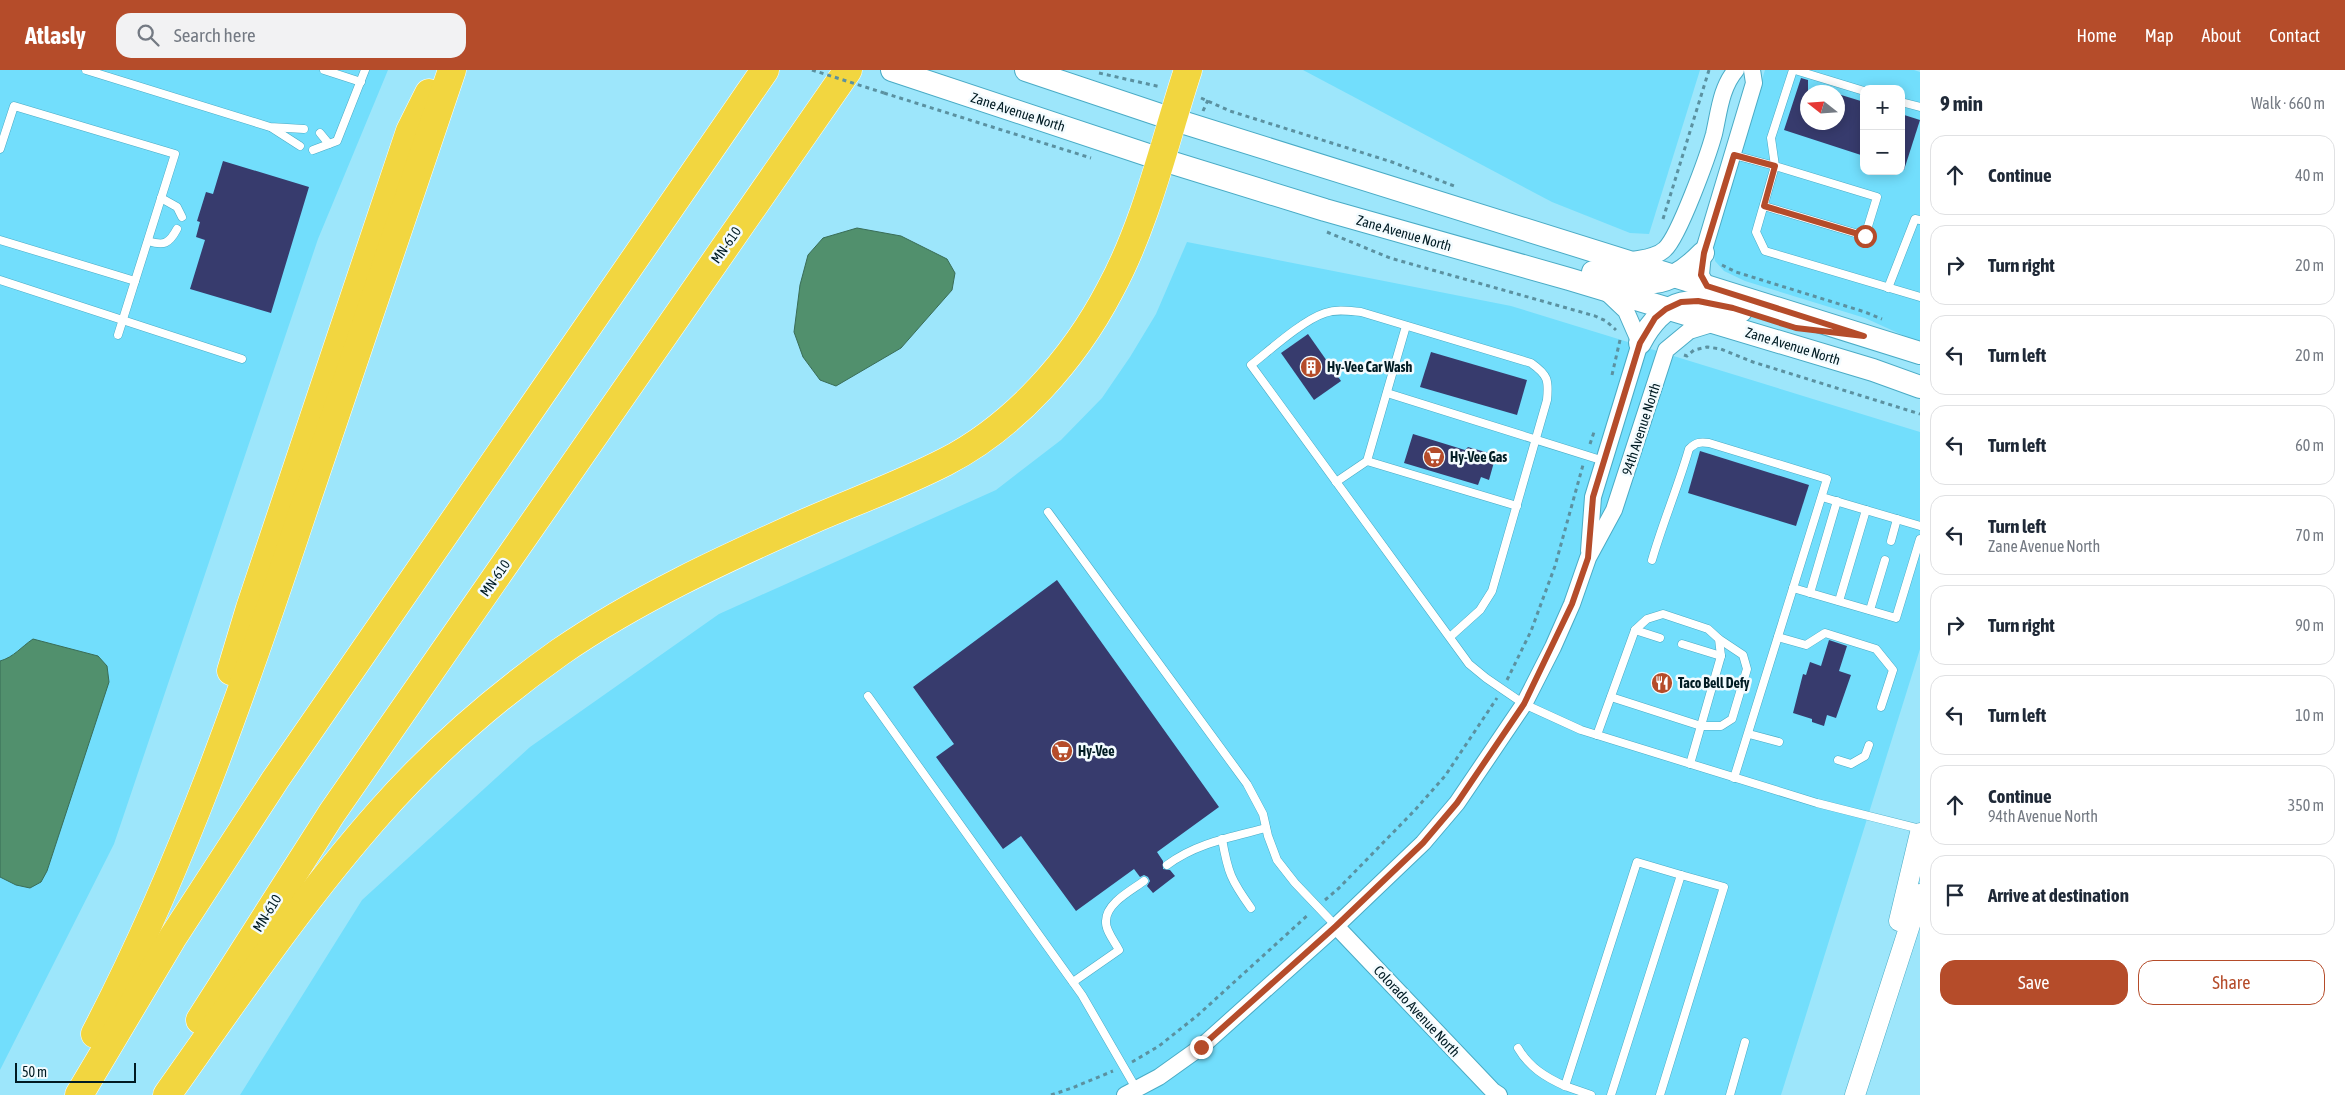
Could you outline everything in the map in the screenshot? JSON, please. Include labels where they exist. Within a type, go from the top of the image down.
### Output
[{"type":"highway","points":[[202,797],[213,740],[250,608],[410,132],[420,108],[443,70]]},
{"type":"highway","points":[[63,1095],[108,1008],[202,797],[244,687],[452,70]]},
{"type":"highway","points":[[79,1095],[173,937],[275,780],[765,70]]},
{"type":"highway","name":"MN-610","points":[[156,1095],[213,998],[332,813],[848,70]]},
{"type":"highway","points":[[167,1095],[259,966],[349,849],[406,784],[484,711],[560,652],[653,595],[730,557],[948,460],[1000,424],[1022,405],[1062,363],[1092,322],[1111,289],[1139,224],[1184,81]]},
{"type":"main road","points":[[1026,70],[1172,119],[1920,353]]},
{"type":"main road","name":"Zane Avenue North","points":[[895,71],[1160,159],[1328,221],[1603,290],[1873,370],[1920,387]]},
{"type":"main road","points":[[1328,221],[1480,241],[1624,280],[1650,283],[1666,281],[1713,259]]},
{"type":"main road","points":[[1630,340],[1666,309],[1681,302],[1698,301],[1733,308],[1796,328],[1864,336]]},
{"type":"street","points":[[1628,261],[1656,255],[1665,249],[1671,241],[1682,221],[1713,137],[1727,80],[1736,70]]},
{"type":"street","points":[[1707,286],[1701,275],[1713,259],[1734,155],[1754,84],[1752,70]]},
{"type":"street","points":[[1603,290],[1626,311],[1630,340]]},
{"type":"street","name":"94th Avenue North","points":[[1131,1092],[1160,1077],[1201,1047],[1336,926],[1423,843],[1457,803],[1524,704],[1572,604],[1588,558],[1614,510],[1666,350],[1689,332],[1715,323]]},
{"type":"street","name":"94th Avenue North","points":[[1588,558],[1593,497],[1604,461],[1630,340]]},
{"type":"street","points":[[1890,982],[1899,919],[1920,831]]},
{"type":"street","points":[[1855,1095],[1920,894]]},
{"type":"street","name":"Colorado Avenue North","points":[[1336,926],[1486,1084],[1500,1095]]},
{"type":"lane","points":[[86,70],[270,127],[300,146]]},
{"type":"lane","points":[[324,70],[361,82]]},
{"type":"lane","points":[[313,150],[337,141],[365,70]]},
{"type":"lane","points":[[1860,90],[1794,70],[1771,138],[1775,166],[1756,232],[1764,251],[1920,297]]},
{"type":"lane","points":[[1905,103],[1920,107]]},
{"type":"lane","points":[[0,149],[14,106],[175,154],[118,335]]},
{"type":"lane","points":[[270,127],[304,128]]},
{"type":"lane","points":[[320,133],[329,144]]},
{"type":"lane","points":[[1734,155],[1877,197],[1865,236],[1764,206]]},
{"type":"lane","points":[[161,198],[178,207],[182,217]]},
{"type":"lane","points":[[1888,288],[1915,219],[1920,220]]},
{"type":"lane","points":[[148,241],[165,244],[171,241],[177,229]]},
{"type":"lane","points":[[0,240],[135,281]]},
{"type":"lane","points":[[0,280],[242,359]]},
{"type":"lane","points":[[1450,637],[1480,610],[1492,591],[1535,439],[1548,400],[1549,383],[1543,372],[1531,363],[1361,312],[1343,310],[1325,313],[1310,320],[1250,365],[1469,664],[1524,704],[1581,730],[1817,803],[1920,831]]},
{"type":"lane","points":[[1336,482],[1367,461],[1406,326]]},
{"type":"lane","points":[[1387,393],[1604,461]]},
{"type":"lane","points":[[1652,560],[1665,517],[1673,503],[1689,449],[1694,444],[1700,442],[1827,479],[1734,778]]},
{"type":"lane","points":[[1367,461],[1517,506]]},
{"type":"lane","points":[[1822,497],[1920,526]]},
{"type":"lane","points":[[1810,593],[1837,502]]},
{"type":"lane","points":[[1839,601],[1866,510]]},
{"type":"lane","points":[[1048,512],[1247,784],[1263,814],[1277,860],[1295,883],[1336,926]]},
{"type":"lane","points":[[1891,540],[1898,519]]},
{"type":"lane","points":[[1794,588],[1896,618],[1920,539]]},
{"type":"lane","points":[[1870,610],[1885,560]]},
{"type":"lane","points":[[1597,735],[1635,630],[1647,619],[1663,614],[1708,629],[1743,655],[1747,669],[1732,719],[1721,726],[1701,726],[1611,697]]},
{"type":"lane","points":[[1635,630],[1660,638]]},
{"type":"lane","points":[[1778,637],[1806,645],[1825,633],[1876,649],[1892,670],[1881,707]]},
{"type":"lane","points":[[1690,764],[1721,656],[1719,639]]},
{"type":"lane","points":[[1682,644],[1721,656]]},
{"type":"lane","points":[[868,696],[1073,982],[1122,1067],[1131,1092]]},
{"type":"lane","points":[[1749,734],[1778,742]]},
{"type":"lane","points":[[1838,760],[1851,764],[1865,756],[1869,745]]},
{"type":"lane","points":[[1166,865],[1189,850],[1222,839],[1266,828]]},
{"type":"lane","points":[[1222,839],[1228,871],[1251,908]]},
{"type":"lane","points":[[1564,1086],[1637,862],[1724,888],[1660,1095]]},
{"type":"lane","points":[[1611,1095],[1681,875]]},
{"type":"lane","points":[[1073,982],[1119,950],[1108,929],[1106,921],[1108,912],[1117,901],[1144,882]]},
{"type":"lane","points":[[1730,1095],[1745,1042]]},
{"type":"lane","points":[[1518,1048],[1535,1070],[1564,1086],[1591,1095]]},
{"type":"path","points":[[812,70],[1096,160]]},
{"type":"path","points":[[1662,222],[1709,70]]},
{"type":"path","points":[[1093,72],[1184,81],[1204,98],[1230,111],[1392,162],[1460,188]]},
{"type":"path","points":[[1328,221],[1390,258],[1595,316],[1606,321],[1630,340],[1609,384]]},
{"type":"path","points":[[1713,259],[1736,272],[1865,312],[1891,323]]},
{"type":"path","points":[[1681,355],[1687,356],[1694,350],[1706,347],[1721,349],[1753,362],[1920,414]]},
{"type":"path","points":[[1051,1095],[1122,1067],[1159,1046],[1198,1015],[1339,888],[1445,776],[1503,689],[1531,631],[1555,566],[1586,455],[1598,421]]},
{"type":"shaded area","points":[[0,70],[388,70],[318,239],[114,844],[0,1070]]},
{"type":"shaded area","points":[[1303,70],[1700,70],[1649,234],[1630,233],[1552,202]]},
{"type":"shaded area","points":[[1765,70],[1914,70],[1920,72],[1920,343],[1865,318],[1745,281],[1724,271],[1715,261],[1713,239]]},
{"type":"shaded area","points":[[857,228],[901,236],[947,259],[955,273],[952,290],[901,348],[836,386],[820,380],[803,357],[794,332],[800,285],[808,255],[823,238]]},
{"type":"shaded area","points":[[1187,242],[1511,306],[1920,432],[1920,649],[1781,1095],[240,1095],[362,900],[530,747],[719,614],[996,490],[1061,440],[1102,398],[1156,314]]},
{"type":"shaded area","points":[[33,639],[98,656],[107,666],[109,682],[47,871],[41,882],[30,888],[16,885],[0,877],[0,661]]},
{"type":"building","points":[[1801,78],[1808,80],[1808,85],[1800,85],[1800,130],[1845,130],[1845,96],[1860,101],[1860,155],[1784,130]]},
{"type":"building","points":[[1905,115],[1920,120],[1905,167]]},
{"type":"building","points":[[223,161],[309,187],[271,313],[190,289],[205,240],[196,237],[200,222],[197,221],[206,192],[213,194]]},
{"type":"building","name":"Hy-Vee Car Wash","points":[[1308,334],[1341,381],[1314,400],[1281,353]]},
{"type":"building","name":"Hy-Vee Gas","points":[[1431,352],[1527,380],[1517,415],[1420,387]]},
{"type":"building","name":"Hy-Vee Gas","points":[[1413,434],[1465,450],[1468,447],[1496,455],[1489,480],[1481,477],[1478,485],[1404,463]]},
{"type":"building","points":[[1700,451],[1809,485],[1796,526],[1688,493]]},
{"type":"building","name":"Hy-Vee","points":[[1057,580],[1219,807],[1157,852],[1163,861],[1163,869],[1170,870],[1175,876],[1153,893],[1147,886],[1150,881],[1148,877],[1144,875],[1140,877],[1134,869],[1076,911],[1021,836],[1003,849],[936,757],[954,744],[913,687]]},
{"type":"building","points":[[1829,640],[1847,646],[1839,671],[1851,675],[1836,718],[1827,715],[1824,726],[1812,722],[1812,719],[1793,713],[1803,674],[1806,675],[1810,662],[1821,666]]},
{"type":"place","name":"Hy-Vee Car Wash","points":[[1311,367]]},
{"type":"place","name":"Hy-Vee Gas","points":[[1434,457]]},
{"type":"place","name":"Taco Bell Defy","points":[[1662,683]]},
{"type":"place","name":"Hy-Vee","points":[[1062,751]]},
{"type":"route","points":[[1201,1047],[1336,926],[1423,843],[1457,803],[1505,735],[1524,704],[1572,604],[1588,558],[1593,497],[1640,343],[1655,318],[1666,309],[1681,302],[1698,301],[1733,308],[1796,328],[1864,336],[1707,286],[1701,275],[1702,261],[1734,155],[1775,166],[1764,206],[1865,236]]}]
